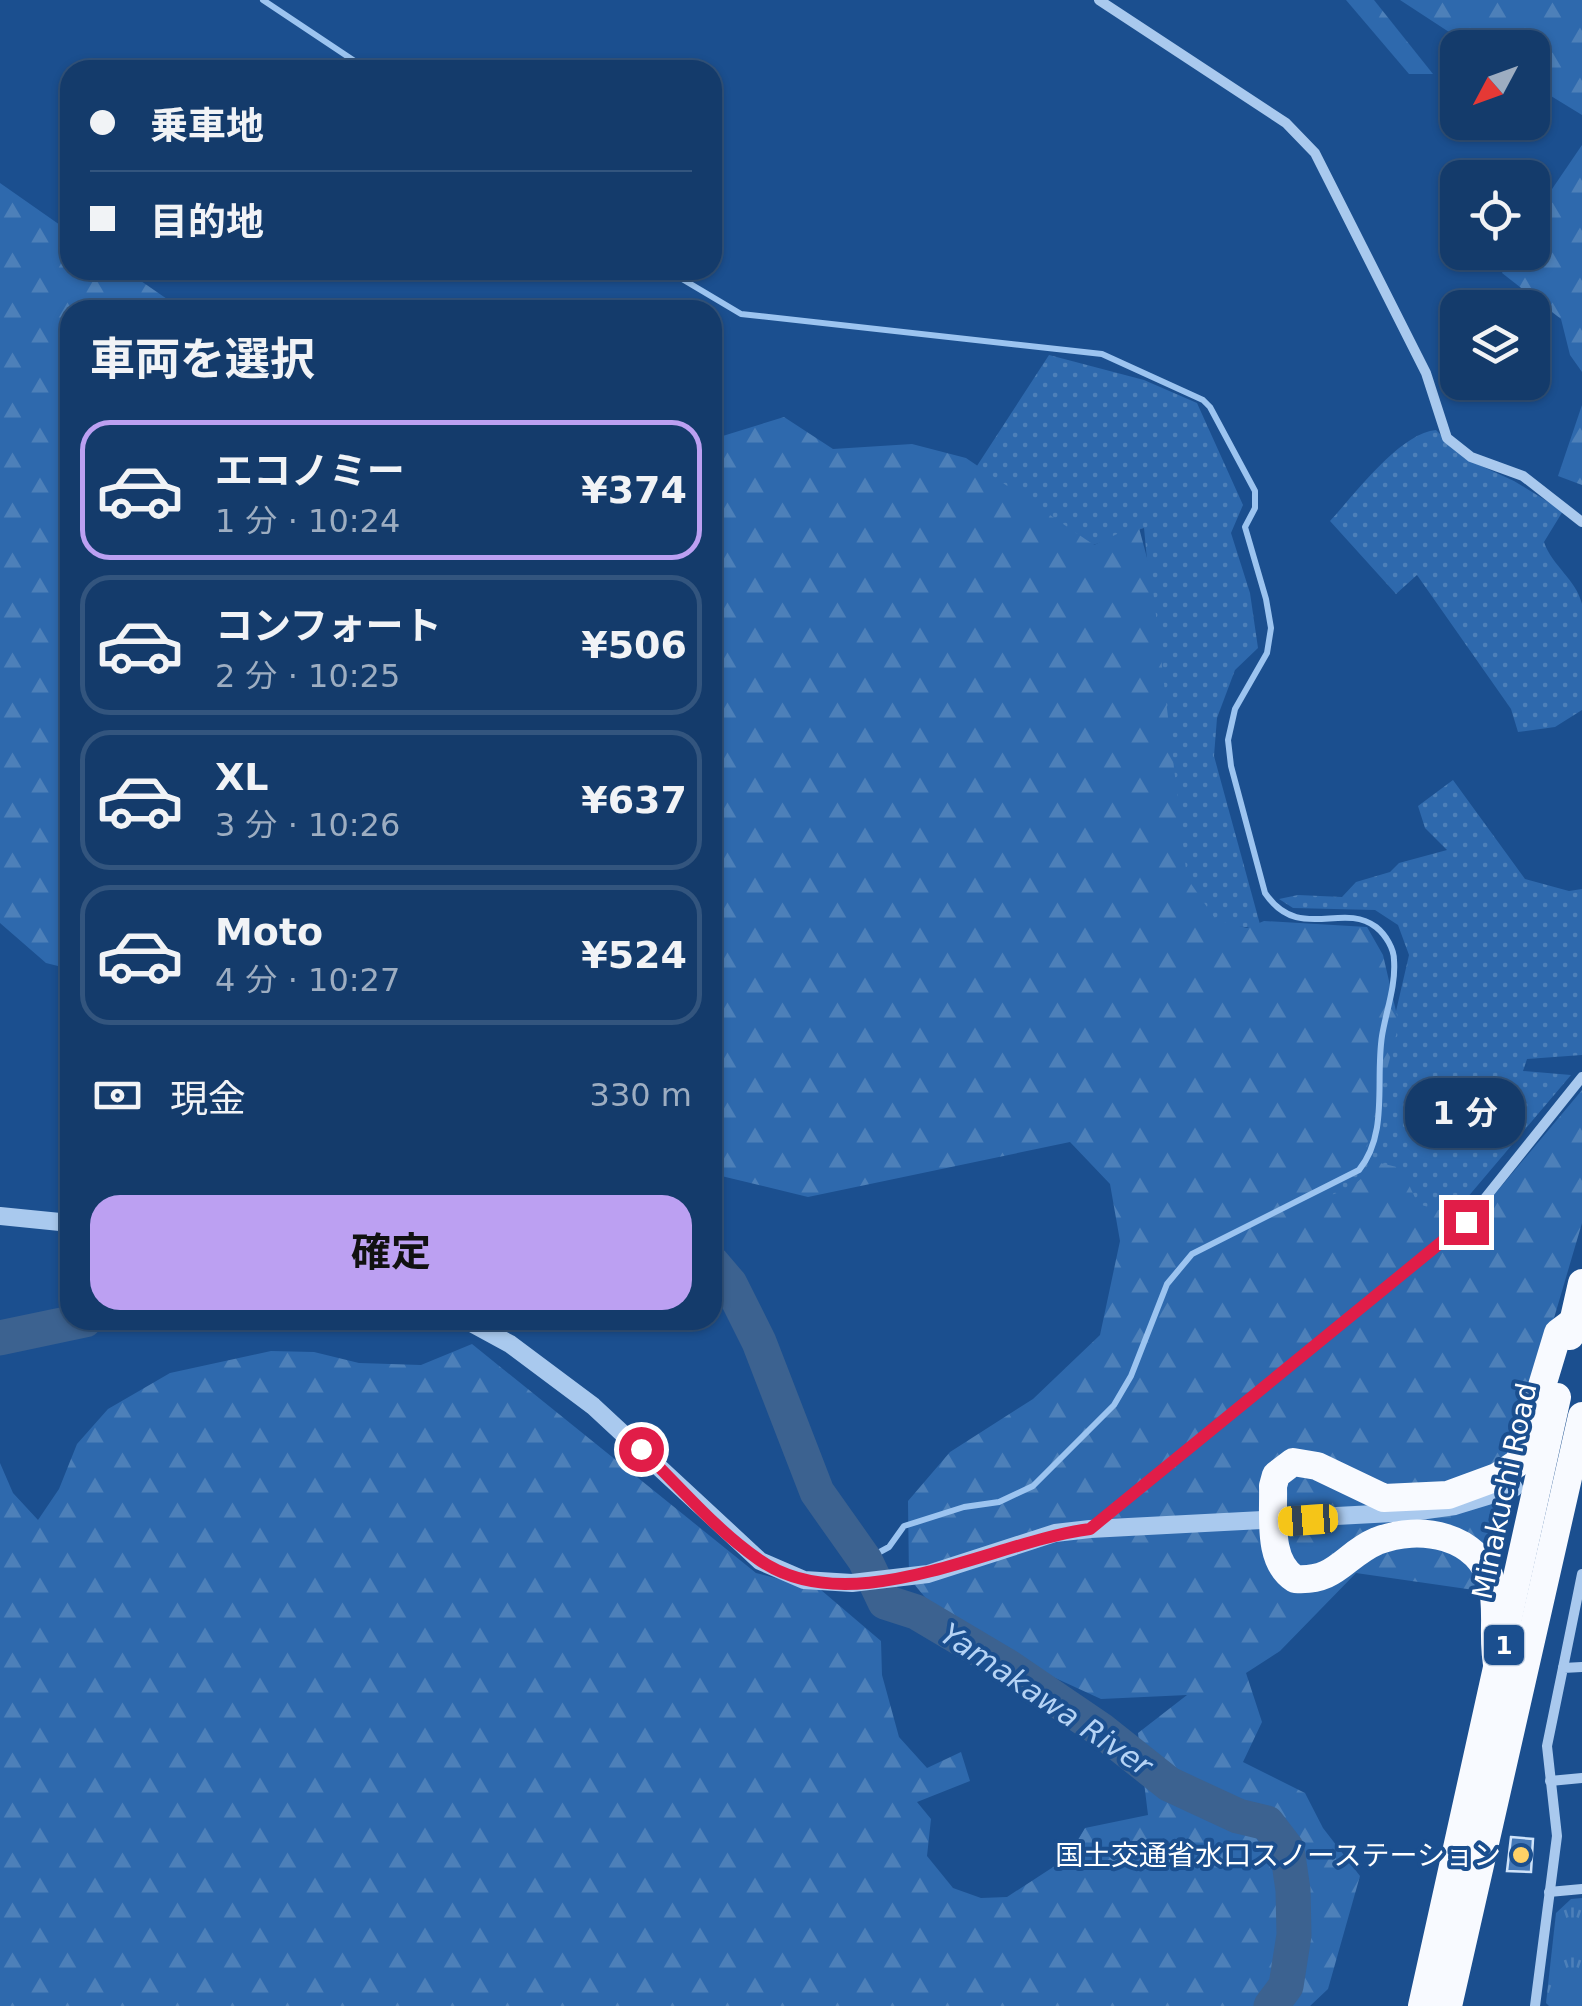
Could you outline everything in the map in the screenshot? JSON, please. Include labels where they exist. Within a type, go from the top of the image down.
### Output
[{"type":"highway","name":"Minakuchi Road","points":[[1422,2006],[1582,1283]]},
{"type":"highway","points":[[1498,1668],[1493,1646],[1492,1583],[1484,1565],[1460,1542],[1423,1534],[1392,1537],[1374,1542],[1324,1577],[1296,1579],[1278,1563],[1273,1486],[1276,1476],[1293,1462],[1317,1466],[1384,1498],[1448,1495],[1512,1469],[1524,1450],[1558,1333],[1574,1321]]},
{"type":"highway","name":"1","points":[[1448,2006],[1582,1416]]},
{"type":"highway","points":[[1561,1512],[1582,1489]]},
{"type":"street","points":[[1099,0],[1286,123],[1315,153],[1426,373],[1447,438],[1471,457],[1523,476],[1582,522]]},
{"type":"street","points":[[1090,1529],[1466,1222],[1582,1076]]},
{"type":"street","points":[[0,1216],[60,1222]]},
{"type":"street","points":[[484,1330],[510,1344],[594,1406],[760,1561],[804,1580],[892,1580],[985,1558],[1055,1533],[1433,1510],[1514,1488]]},
{"type":"street","points":[[1535,2006],[1556,1836],[1547,1746],[1582,1574]]},
{"type":"street","points":[[1563,1668],[1582,1666]]},
{"type":"street","points":[[1550,1780],[1582,1778]]},
{"type":"street","points":[[1549,1892],[1582,1889]]},
{"type":"green space","points":[[1346,0],[1374,0],[1433,74],[1409,74]]},
{"type":"green space","points":[[1400,0],[1582,0],[1582,115],[1550,95],[1550,30],[1446,30]]},
{"type":"green space","points":[[1582,145],[1582,372],[1570,355],[1561,319],[1550,310],[1550,290],[1524,290],[1502,273],[1550,270],[1550,192]]},
{"type":"green space","points":[[0,183],[60,225],[60,280],[140,280],[168,300],[60,300],[60,966],[46,963],[0,923]]},
{"type":"green space","points":[[1049,355],[1144,380],[1197,403],[1243,505],[1231,533],[1250,593],[1258,648],[1235,670],[1217,718],[1214,756],[1261,928],[1212,925],[1182,881],[1166,761],[1144,528],[1084,548],[973,472]]},
{"type":"green space","points":[[1582,405],[1582,485],[1558,476]]},
{"type":"green space","points":[[784,417],[833,449],[912,444],[966,458],[1094,545],[1138,524],[1151,573],[1187,878],[1216,920],[1247,928],[1264,921],[1367,927],[1383,955],[1399,1024],[1364,1156],[1356,1168],[1318,1200],[1350,1188],[1380,1163],[1401,1168],[1418,1204],[1473,1220],[1582,1090],[1582,1223],[1474,1590],[1356,1573],[1280,1651],[1246,1673],[1262,1722],[1243,1762],[1305,1793],[1323,1828],[1360,1876],[1328,1989],[1310,2006],[0,2006],[0,1463],[13,1493],[38,1520],[59,1489],[77,1444],[108,1409],[170,1373],[271,1351],[314,1352],[359,1363],[421,1365],[472,1344],[756,1573],[821,1590],[881,1641],[882,1675],[899,1737],[927,1768],[961,1752],[970,1781],[917,1802],[931,1819],[927,1856],[953,1888],[981,1898],[1007,1897],[1067,1858],[1085,1828],[1148,1815],[1138,1733],[1187,1695],[1101,1699],[953,1631],[909,1578],[908,1501],[950,1452],[1033,1399],[1100,1335],[1120,1241],[1110,1184],[1070,1142],[808,1197],[722,1176],[722,436]]},
{"type":"green space","points":[[1436,430],[1464,458],[1514,481],[1563,511],[1544,542],[1582,604],[1582,710],[1555,727],[1518,732],[1511,709],[1417,575],[1396,594],[1330,521],[1393,453],[1422,434]]},
{"type":"green space","points":[[1453,780],[1525,879],[1569,891],[1582,889],[1582,1055],[1527,1059],[1523,1071],[1571,1075],[1450,1218],[1354,1192],[1311,1205],[1384,1063],[1409,955],[1398,925],[1375,910],[1293,908],[1279,899],[1298,895],[1342,897],[1356,882],[1390,872],[1399,863],[1447,850],[1425,828],[1418,806]]},
{"type":"green space","points":[[1582,1898],[1582,2006],[1549,2006],[1546,2003],[1556,1913],[1571,1899]]},
{"type":"building","name":"国土交通省水口スノーステーション","points":[[1511,1837],[1533,1839],[1531,1872],[1507,1871]]},
{"type":"waterway","points":[[263,0],[353,60]]},
{"type":"waterway","points":[[684,280],[717,300]]},
{"type":"waterway","points":[[722,303],[741,314],[1102,354],[1203,400],[1255,491],[1255,508],[1245,527],[1271,628],[1267,653],[1235,709],[1228,740],[1231,766],[1265,893],[1292,916],[1363,920],[1383,934],[1394,956],[1394,979],[1380,1053],[1378,1123],[1359,1170],[1192,1254],[1167,1284],[1131,1376],[1114,1405],[1033,1486],[999,1502],[964,1507],[904,1526],[889,1547],[865,1560]]},
{"type":"waterway","name":"Yamakawa River","points":[[722,1275],[759,1342],[817,1492],[865,1560],[885,1602],[916,1612],[1007,1666],[1101,1730],[1169,1784],[1238,1816],[1267,1823],[1287,1849],[1294,1935],[1286,1986],[1271,2006]]},
{"type":"waterway","name":"Yamakawa River","points":[[0,1338],[60,1325]]},
{"type":"place","name":"国土交通省水口スノーステーション","points":[[1521,1855]]},
{"type":"route","points":[[641,1449],[738,1543],[780,1572],[804,1580],[852,1583],[928,1574],[1055,1533],[1090,1529],[1466,1222]]}]
